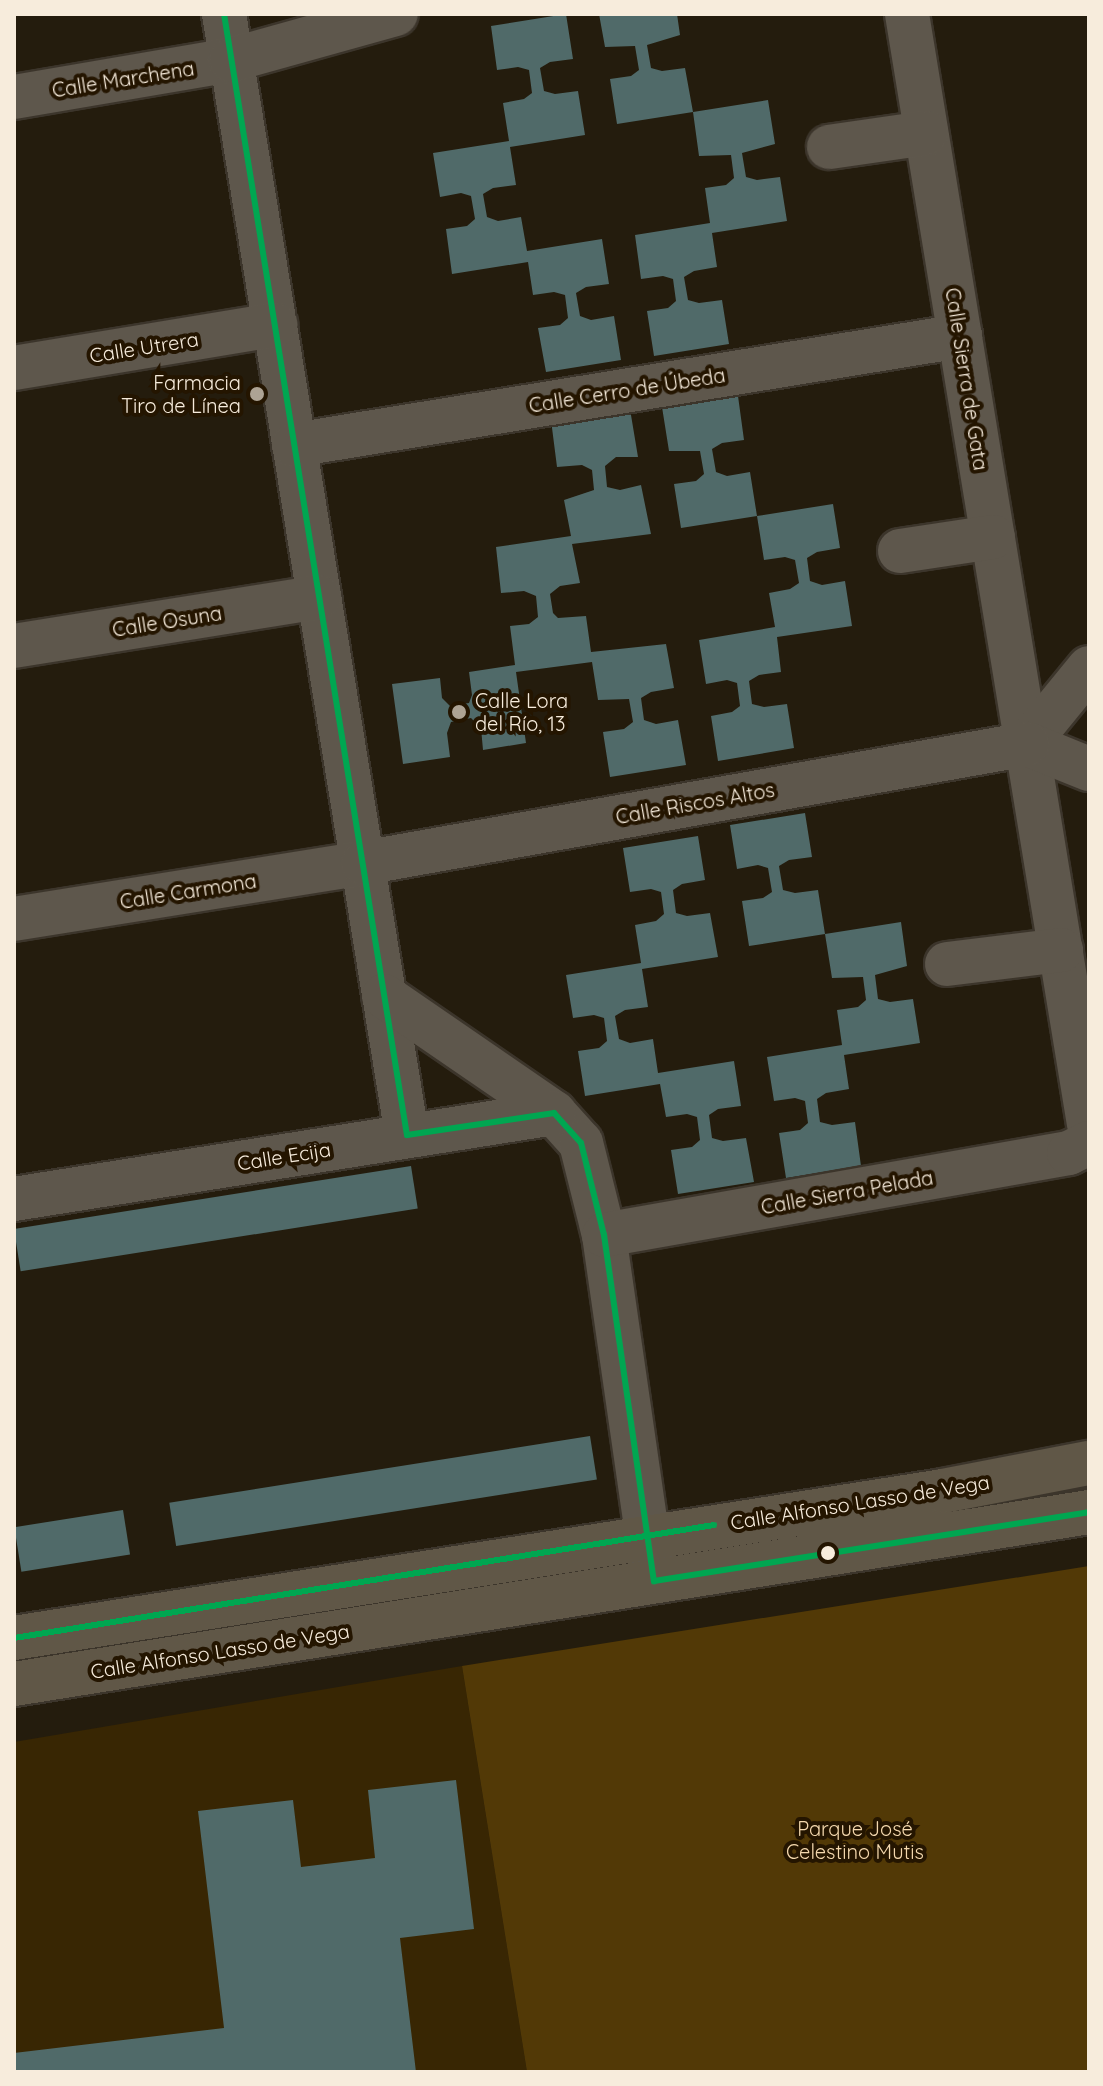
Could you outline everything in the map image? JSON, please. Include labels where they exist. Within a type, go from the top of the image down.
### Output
[{"type":"main road","name":"Calle Alfonso Lasso de Vega","points":[[14,1638],[943,1491],[1089,1463]]},
{"type":"main road","name":"Calle Alfonso Lasso de Vega","points":[[14,1684],[1089,1512]]},
{"type":"street","points":[[224,14],[407,1135]]},
{"type":"street","name":"Calle Marchena","points":[[14,97],[231,60],[396,14]]},
{"type":"street","name":"Calle Sierra de Gata","points":[[907,14],[1089,1124]]},
{"type":"street","points":[[829,147],[926,133]]},
{"type":"street","name":"Calle Utrera","points":[[14,368],[275,325]]},
{"type":"street","name":"Calle Cerro de Úbeda","points":[[294,445],[960,336]]},
{"type":"street","points":[[900,551],[993,537]]},
{"type":"street","name":"Calle Osuna","points":[[14,646],[319,597]]},
{"type":"street","points":[[1089,668],[1027,744],[1089,769]]},
{"type":"street","name":"Calle Riscos Altos","points":[[363,863],[1027,744]]},
{"type":"street","name":"Calle Carmona","points":[[14,919],[363,863]]},
{"type":"street","points":[[947,964],[1061,950]]},
{"type":"street","points":[[384,996],[554,1113],[581,1143],[604,1235],[654,1581]]},
{"type":"street","name":"Calle Ecija","points":[[14,1199],[554,1113]]},
{"type":"street","name":"Calle Sierra Pelada","points":[[604,1235],[1069,1153],[1089,1143]]},
{"type":"shaded area","points":[[462,1666],[527,2072],[14,2072],[14,1742]]},
{"type":"green space","name":"Parque José Celestino Mutis","points":[[1089,1566],[1089,2072],[527,2072],[462,1666]]},
{"type":"building","points":[[566,14],[573,59],[550,62],[540,68],[544,91],[555,94],[578,91],[585,135],[510,147],[516,185],[493,188],[483,194],[487,217],[498,221],[521,217],[527,251],[602,239],[609,284],[586,287],[576,293],[580,316],[591,320],[614,316],[621,360],[546,372],[538,328],[560,325],[568,318],[565,295],[554,292],[533,295],[528,262],[452,274],[446,229],[467,226],[475,219],[471,196],[461,193],[440,197],[433,153],[509,141],[503,103],[524,99],[532,93],[529,70],[518,67],[497,70],[491,26]]},
{"type":"building","points":[[599,14],[677,14],[680,35],[647,45],[651,68],[662,71],[685,68],[693,112],[617,124],[610,79],[631,76],[639,70],[635,46],[605,47]]},
{"type":"building","points":[[768,100],[775,144],[742,153],[746,177],[757,180],[780,177],[787,221],[712,233],[717,267],[694,271],[684,277],[688,300],[699,303],[722,300],[729,344],[654,356],[647,311],[668,308],[676,301],[673,279],[663,276],[641,279],[635,235],[710,223],[705,188],[726,185],[734,178],[731,155],[699,156],[693,112]]},
{"type":"building","points":[[738,396],[744,440],[722,443],[712,449],[716,472],[727,476],[750,472],[757,516],[681,528],[674,484],[696,481],[704,474],[700,451],[669,451],[662,407]]},
{"type":"building","points":[[630,409],[638,457],[616,457],[605,466],[607,487],[620,490],[641,485],[651,534],[572,544],[580,583],[560,586],[550,594],[553,613],[558,618],[586,616],[591,652],[666,644],[674,688],[651,692],[641,698],[644,720],[656,724],[678,720],[686,765],[610,777],[603,732],[624,729],[633,722],[629,699],[598,700],[592,662],[516,672],[526,743],[483,750],[481,728],[471,718],[451,722],[447,733],[450,757],[403,764],[392,684],[440,678],[442,698],[450,706],[469,703],[472,695],[469,672],[515,665],[510,626],[529,624],[538,617],[536,596],[524,591],[501,593],[496,547],[571,536],[564,500],[594,490],[592,470],[582,465],[557,467],[551,420]]},
{"type":"building","points":[[833,504],[840,548],[817,552],[807,558],[810,581],[822,585],[845,581],[852,626],[777,637],[781,672],[759,675],[749,681],[752,704],[764,707],[787,704],[794,748],[718,761],[711,716],[732,712],[740,706],[737,683],[727,680],[706,684],[699,640],[775,627],[769,593],[790,589],[799,583],[795,560],[785,557],[764,560],[757,516]]},
{"type":"building","points":[[805,813],[812,857],[789,860],[779,866],[783,890],[795,893],[818,890],[825,934],[749,946],[742,901],[763,898],[772,892],[768,868],[758,865],[737,869],[730,825]]},
{"type":"building","points":[[698,836],[705,880],[682,884],[673,890],[676,913],[687,916],[710,913],[718,957],[642,969],[648,1007],[625,1010],[615,1016],[619,1039],[630,1043],[653,1039],[658,1073],[734,1061],[741,1106],[718,1109],[709,1115],[712,1138],[723,1141],[746,1138],[754,1182],[678,1194],[671,1150],[692,1147],[700,1140],[697,1117],[687,1114],[666,1117],[660,1084],[585,1096],[578,1051],[599,1048],[607,1041],[604,1018],[594,1015],[573,1018],[566,975],[641,963],[635,925],[656,921],[664,914],[661,892],[651,889],[630,892],[623,848]]},
{"type":"building","points":[[901,922],[907,966],[875,975],[878,999],[890,1002],[913,999],[920,1043],[844,1055],[849,1089],[826,1093],[817,1099],[820,1122],[832,1125],[855,1122],[861,1166],[786,1178],[779,1133],[800,1130],[808,1123],[805,1101],[795,1098],[774,1101],[767,1057],[842,1045],[837,1010],[858,1007],[866,1000],[863,977],[832,978],[825,934]]},
{"type":"building","points":[[411,1166],[418,1208],[21,1271],[14,1229]]},
{"type":"building","points":[[590,1436],[597,1479],[176,1546],[169,1503]]},
{"type":"building","points":[[123,1510],[130,1554],[21,1572],[14,1527]]},
{"type":"building","points":[[456,1780],[474,1929],[400,1938],[416,2072],[14,2072],[14,2053],[224,2028],[198,1811],[293,1800],[301,1867],[375,1858],[368,1790]]},
{"type":"transit line","points":[[224,14],[407,1135],[554,1113],[581,1143],[604,1235],[654,1581],[1089,1512]]},
{"type":"transit line","points":[[14,1638],[714,1525]]},
{"type":"place","name":"Farmacia Tiro de Línea","points":[[257,394]]},
{"type":"place","name":"Calle Lora del Río, 13","points":[[459,712]]}]
